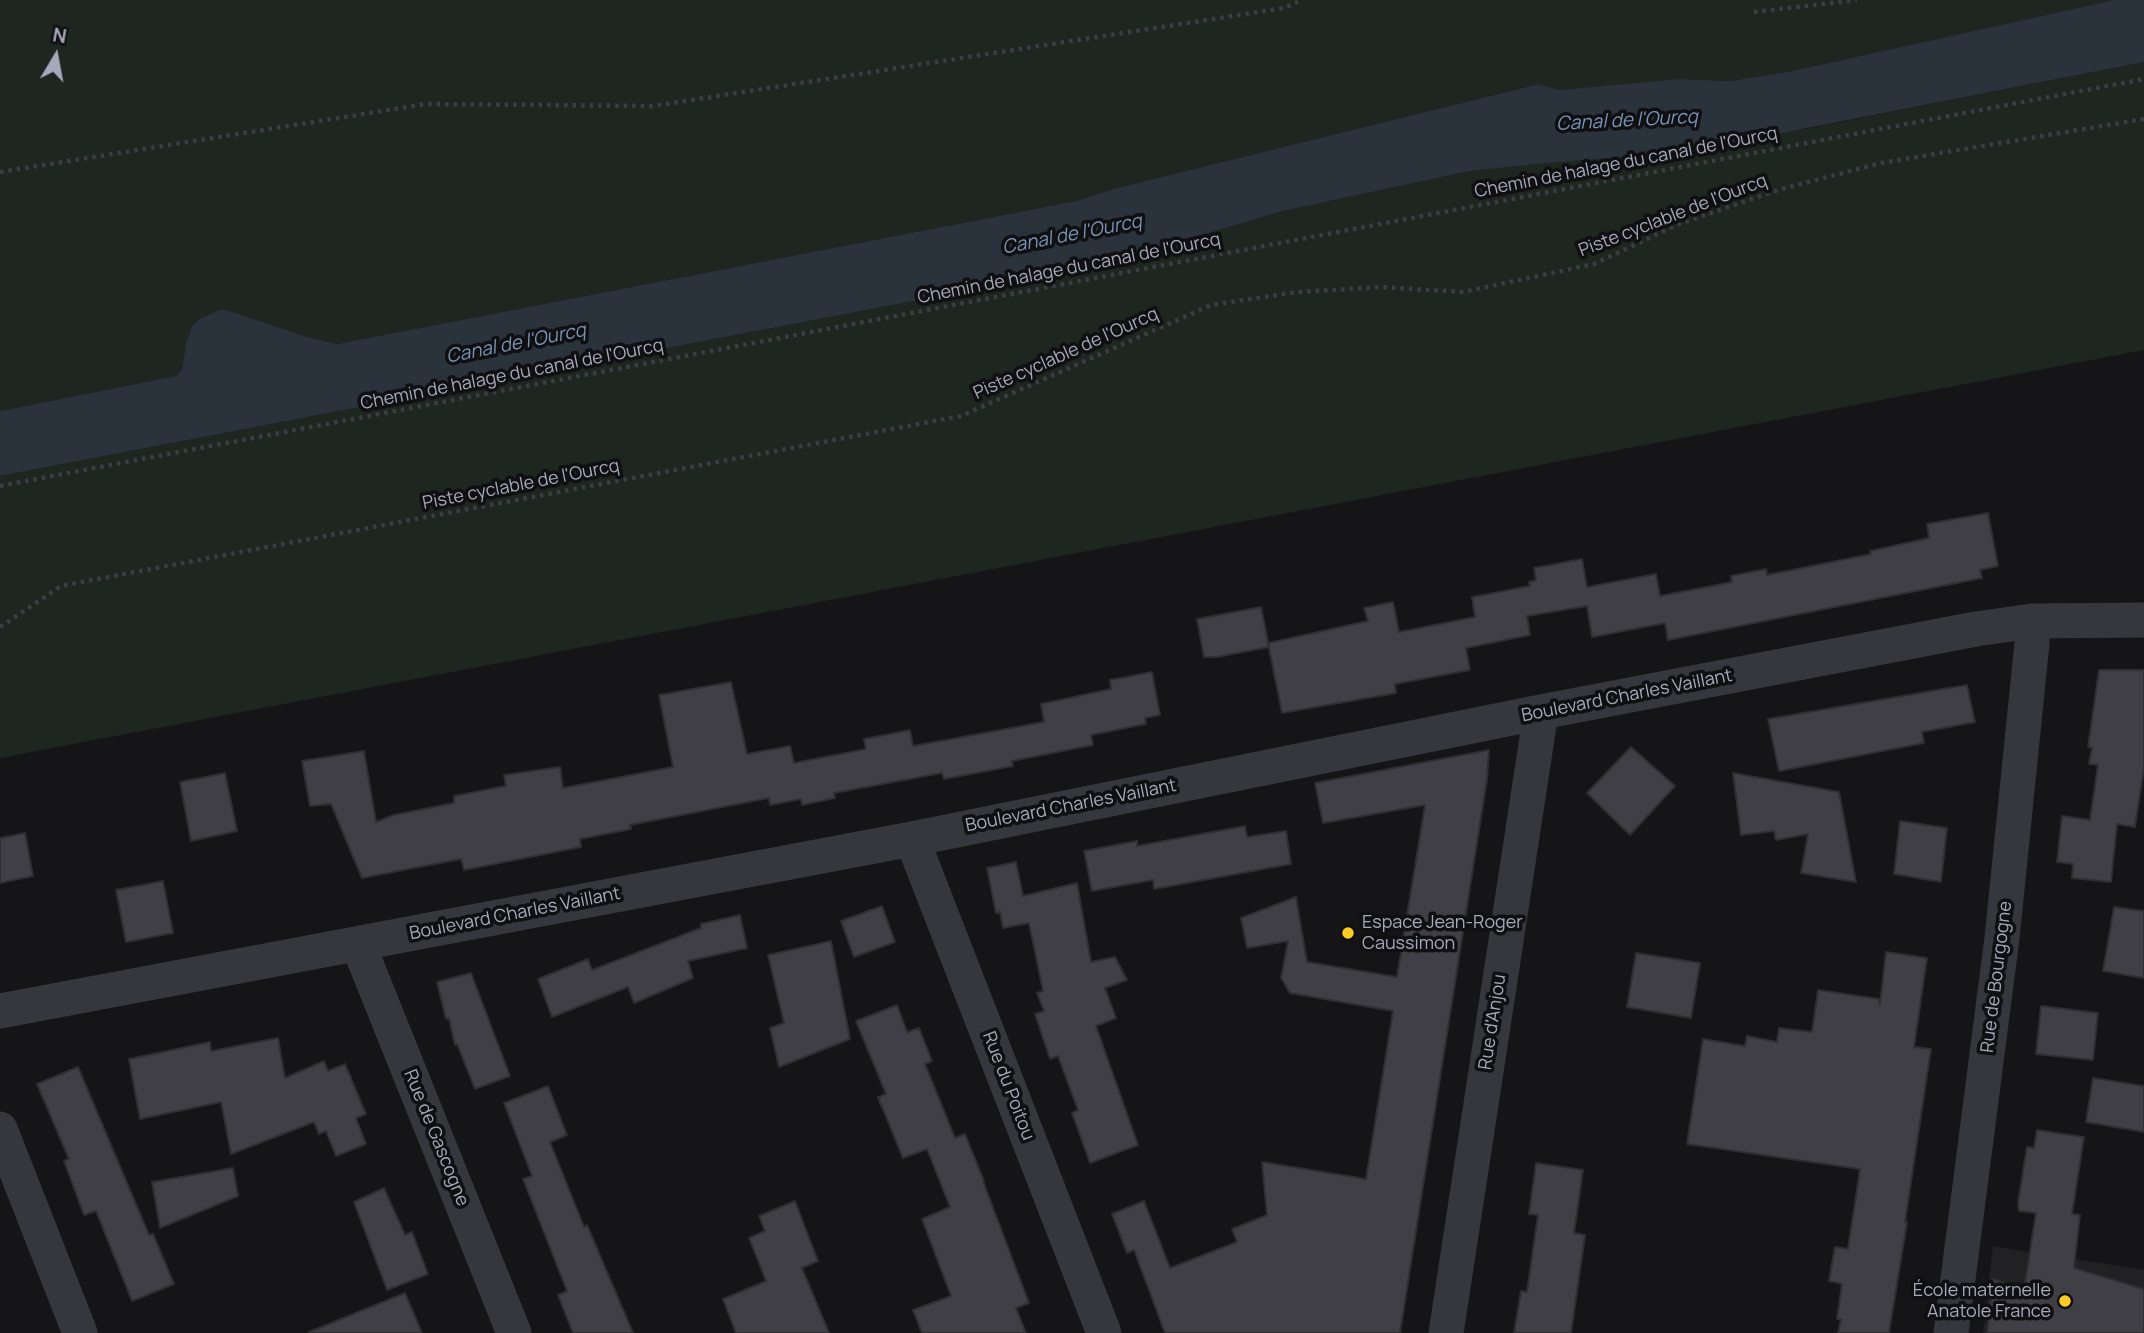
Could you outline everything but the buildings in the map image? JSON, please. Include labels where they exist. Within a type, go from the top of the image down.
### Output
[{"type":"street","name":"Boulevard Charles Vaillant","points":[[0,1011],[912,839],[1541,712],[1976,629],[2032,621],[2144,620]]},
{"type":"street","name":"Rue de Bourgogne","points":[[1951,1333],[2002,938],[2032,621]]},
{"type":"street","name":"Rue d'Anjou","points":[[1446,1333],[1541,712]]},
{"type":"street","name":"Rue du Poitou","points":[[912,839],[1104,1333]]},
{"type":"street","name":"Rue de Gascogne","points":[[358,943],[514,1333]]},
{"type":"street","points":[[0,1129],[80,1333]]},
{"type":"path","points":[[0,172],[426,104],[653,106],[1284,8],[1302,0]]},
{"type":"path","points":[[1754,12],[1857,0]]},
{"type":"path","name":"Chemin de halage du canal de l'Ourcq","points":[[0,486],[2144,79]]},
{"type":"path","name":"Piste cyclable de l'Ourcq","points":[[0,627],[61,586],[961,416],[1211,305],[1297,292],[1381,288],[1463,292],[1594,264],[1692,220],[1778,190],[1881,163],[2144,119]]},
{"type":"shaded area","points":[[0,0],[2114,0],[1792,71],[1730,81],[1678,79],[1559,90],[1537,84],[1117,188],[1076,201],[337,344],[304,336],[186,343],[182,370],[176,376],[0,411]]},
{"type":"shaded area","points":[[2144,62],[2144,350],[0,758],[0,476],[1148,256],[1195,237],[1283,211],[1470,171],[1805,129]]},
{"type":"shaded area","name":"École maternelle Anatole France","points":[[1993,1246],[2144,1270],[2144,1333],[1983,1333]]},
{"type":"water","name":"Canal de l'Ourcq","points":[[2114,0],[2144,0],[2144,62],[1680,153],[1470,171],[1283,211],[1195,237],[1148,256],[0,476],[0,411],[176,376],[182,370],[186,343],[193,325],[201,318],[223,309],[337,344],[1076,201],[1117,188],[1538,84],[1559,90],[1678,79],[1730,81],[1792,71]]},
{"type":"place","name":"Espace Jean-Roger Caussimon","points":[[1348,933]]},
{"type":"place","name":"École maternelle Anatole France","points":[[2065,1301]]}]
